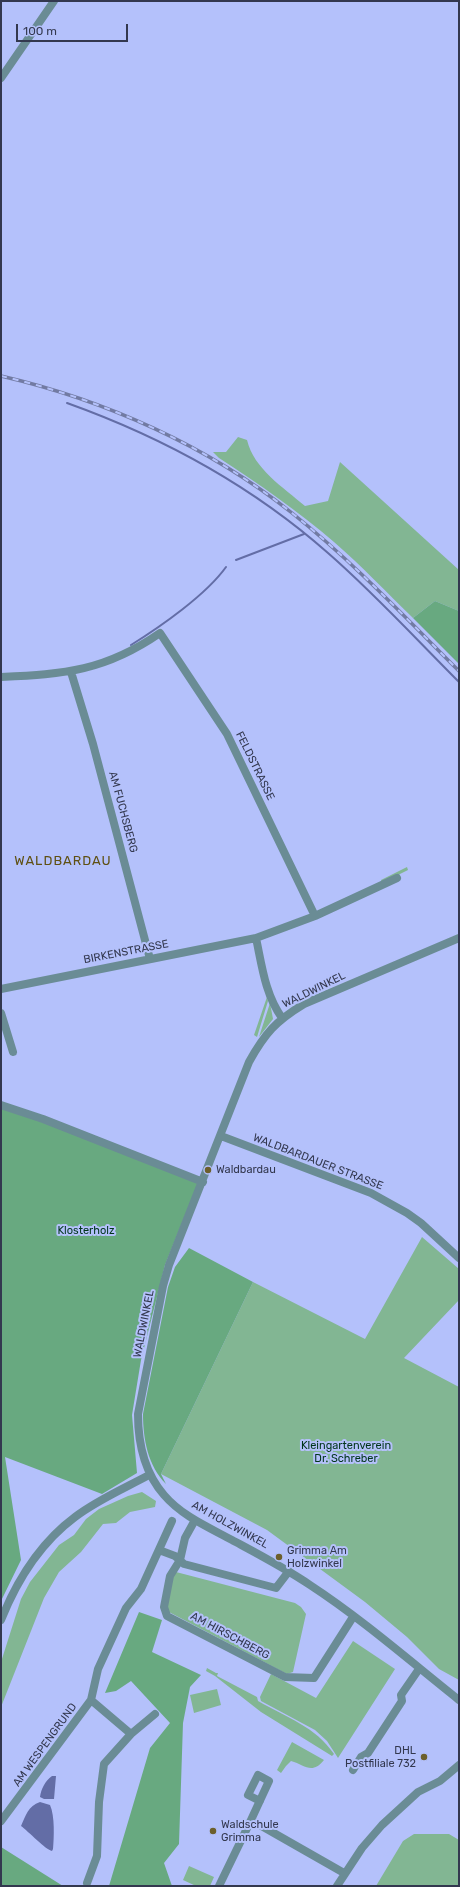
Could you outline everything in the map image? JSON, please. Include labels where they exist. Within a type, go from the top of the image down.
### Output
[{"type":"street","points":[[1,78],[54,1]]},
{"type":"street","name":"FELDSTRASSE","points":[[72,672],[116,658],[160,634],[227,734],[315,916]]},
{"type":"street","points":[[1,677],[72,672]]},
{"type":"street","name":"AM FUCHSBERG","points":[[72,672],[95,751],[150,959]]},
{"type":"street","name":"BIRKENSTRASSE","points":[[1,989],[256,938],[315,916],[397,878]]},
{"type":"street","points":[[256,938],[270,998],[282,1018]]},
{"type":"street","name":"WALDWINKEL","points":[[149,1475],[138,1432],[138,1414],[163,1286],[169,1265],[203,1182],[249,1062],[260,1041],[282,1018],[304,1004],[459,938]]},
{"type":"street","points":[[1,1014],[13,1052]]},
{"type":"street","points":[[1,1105],[43,1119],[203,1182]]},
{"type":"street","name":"WALDBARDAUER STRASSE","points":[[221,1136],[372,1193],[407,1213],[421,1223],[459,1258]]},
{"type":"street","points":[[1,1620],[19,1580],[37,1554],[60,1529],[75,1516],[94,1504],[149,1475]]},
{"type":"street","name":"AM HOLZWINKEL","points":[[149,1475],[164,1495],[195,1520],[289,1571],[353,1617],[459,1700]]},
{"type":"street","name":"AM HIRSCHBERG","points":[[195,1520],[185,1538],[180,1560],[170,1576],[164,1607],[167,1616],[285,1677],[314,1678],[353,1617]]},
{"type":"street","name":"AM WESPENGRUND","points":[[1,1821],[64,1739],[91,1700],[98,1669],[126,1608],[141,1588],[172,1521]]},
{"type":"street","points":[[159,1550],[175,1556],[184,1564],[276,1588],[289,1571]]},
{"type":"street","points":[[353,1770],[361,1757],[368,1753],[402,1701],[401,1695],[419,1668]]},
{"type":"street","name":"AM WESPENGRUND","points":[[91,1700],[131,1734]]},
{"type":"street","points":[[87,1882],[97,1856],[99,1802],[104,1764],[131,1734],[155,1714]]},
{"type":"street","points":[[337,1886],[344,1873],[362,1848],[382,1825],[418,1792],[440,1781],[459,1765]]},
{"type":"street","points":[[219,1886],[260,1801]]},
{"type":"street","points":[[251,1820],[344,1873]]},
{"type":"green space","points":[[238,437],[247,440],[256,460],[270,477],[305,506],[328,501],[340,462],[459,570],[459,611],[435,601],[413,618],[334,542],[278,498],[219,458],[213,452],[226,452]]},
{"type":"green space","points":[[435,601],[459,611],[459,664],[413,618]]},
{"type":"green space","points":[[407,867],[408,870],[382,883],[381,880]]},
{"type":"green space","points":[[267,997],[268,1001],[257,1037],[254,1035]]},
{"type":"green space","points":[[270,1003],[273,1019],[259,1037]]},
{"type":"green space","name":"Klosterholz","points":[[1,1106],[198,1183],[165,1265],[141,1360],[132,1415],[137,1473],[102,1494],[5,1457],[21,1560],[1,1601]]},
{"type":"green space","name":"Kleingartenverein Dr. Schreber","points":[[422,1237],[459,1269],[459,1300],[404,1358],[459,1387],[459,1680],[439,1669],[407,1637],[365,1602],[267,1530],[161,1474],[253,1282],[365,1339]]},
{"type":"green space","points":[[189,1248],[253,1282],[161,1474],[166,1484],[155,1469],[148,1452],[144,1433],[143,1414],[168,1287],[175,1267]]},
{"type":"green space","points":[[142,1492],[156,1501],[155,1507],[130,1512],[116,1523],[103,1524],[81,1552],[59,1572],[44,1598],[1,1707],[1,1662],[21,1599],[30,1582],[59,1545],[74,1535],[86,1519],[99,1509],[128,1496]]},
{"type":"green space","points":[[176,1572],[295,1603],[301,1607],[306,1614],[293,1672],[287,1674],[167,1611],[171,1580]]},
{"type":"green space","points":[[139,1612],[162,1620],[152,1652],[201,1675],[190,1687],[183,1723],[179,1844],[164,1863],[172,1886],[109,1886],[150,1748],[170,1723],[131,1681],[116,1691],[105,1693]]},
{"type":"green space","points":[[353,1641],[395,1669],[338,1758],[327,1741],[315,1730],[261,1701],[260,1697],[271,1674],[316,1698]]},
{"type":"green space","points":[[207,1668],[218,1673],[217,1676],[257,1697],[258,1701],[300,1723],[327,1745],[334,1754],[332,1756],[261,1712],[215,1676],[206,1671]]},
{"type":"green space","points":[[217,1689],[221,1705],[194,1713],[190,1695]]},
{"type":"green space","points":[[292,1742],[324,1760],[320,1765],[312,1768],[308,1768],[291,1761],[281,1773],[277,1770]]},
{"type":"green space","points":[[414,1834],[449,1834],[459,1840],[459,1886],[376,1886],[403,1841]]},
{"type":"green space","points":[[1,1847],[63,1886],[1,1886]]},
{"type":"green space","points":[[189,1866],[214,1877],[210,1886],[196,1886],[183,1880]]},
{"type":"water","points":[[52,1776],[56,1776],[54,1799],[44,1799],[40,1797],[41,1791],[45,1783]]},
{"type":"water","points":[[40,1802],[50,1805],[52,1810],[54,1833],[52,1851],[21,1826],[30,1808]]},
{"type":"waterway","points":[[67,403],[137,431],[171,448],[205,466],[269,506],[345,568],[459,682]]},
{"type":"waterway","points":[[236,560],[304,534]]},
{"type":"waterway","points":[[131,645],[182,610],[207,588],[226,567]]},
{"type":"railway","points":[[1,376],[79,398],[117,412],[154,428],[226,467],[260,489],[292,513],[336,550],[459,671]]},
{"type":"place","name":"Waldbardau","points":[[208,1170]]},
{"type":"place","name":"Grimma Am Holzwinkel","points":[[279,1557]]},
{"type":"place","name":"DHL Postfiliale 732","points":[[424,1757]]},
{"type":"place","name":"Waldschule Grimma","points":[[213,1831]]},
{"type":"district","name":"WALDBARDAU","points":[[63,861]]}]
